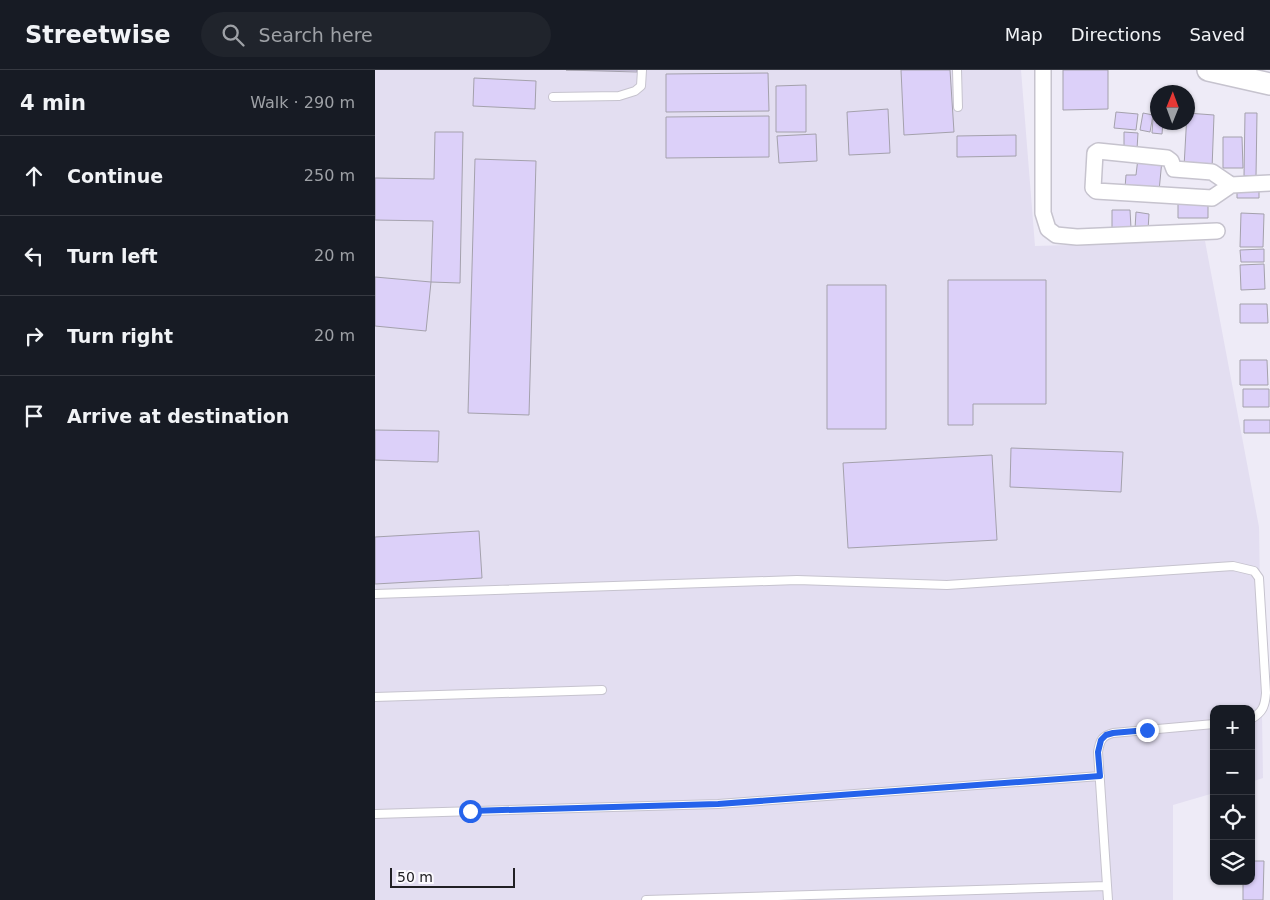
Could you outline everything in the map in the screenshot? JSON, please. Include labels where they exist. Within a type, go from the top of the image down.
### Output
[{"type":"street","points":[[1043,70],[1043,213],[1048,229],[1056,235],[1077,237],[1217,231]]},
{"type":"street","points":[[1209,70],[1270,84]]},
{"type":"street","points":[[1231,185],[1211,172],[1174,169],[1171,160],[1167,158],[1098,151],[1095,153],[1093,188],[1096,191],[1212,198],[1231,185],[1270,183]]},
{"type":"lane","points":[[553,97],[619,96],[635,91],[641,86],[642,70]]},
{"type":"lane","points":[[957,70],[958,107]]},
{"type":"lane","points":[[375,594],[797,580],[947,585],[1233,566],[1254,571],[1259,578],[1266,693],[1265,706],[1255,717]]},
{"type":"lane","points":[[375,697],[602,690]]},
{"type":"lane","points":[[1109,900],[1098,752],[1101,740],[1106,735],[1113,733],[1210,724]]},
{"type":"lane","points":[[375,814],[718,804],[1100,776]]},
{"type":"lane","points":[[646,900],[1107,886]]},
{"type":"shaded area","points":[[375,70],[1021,70],[1035,246],[1205,241],[1259,527],[1263,778],[1255,781],[1255,705],[1210,705],[1210,794],[1173,805],[1173,900],[375,900]]},
{"type":"building","points":[[566,70],[637,70],[637,72]]},
{"type":"building","points":[[901,70],[950,70],[954,132],[904,135]]},
{"type":"building","points":[[1063,70],[1108,70],[1108,109],[1063,110]]},
{"type":"building","points":[[768,73],[769,111],[666,112],[666,74]]},
{"type":"building","points":[[474,78],[536,81],[535,109],[473,106]]},
{"type":"building","points":[[806,85],[806,132],[776,132],[776,86]]},
{"type":"building","points":[[888,109],[890,153],[849,155],[847,112]]},
{"type":"building","points":[[1116,112],[1138,114],[1136,130],[1114,128]]},
{"type":"building","points":[[1143,113],[1150,114],[1150,132],[1140,130]]},
{"type":"building","points":[[1245,113],[1257,113],[1256,176],[1244,176]]},
{"type":"building","points":[[1195,114],[1214,115],[1212,169],[1184,167],[1186,130],[1195,130]]},
{"type":"building","points":[[769,116],[769,157],[666,158],[666,117]]},
{"type":"building","points":[[1152,130],[1162,130],[1162,134],[1152,133]]},
{"type":"building","points":[[435,132],[463,132],[460,283],[431,282],[433,221],[375,220],[375,178],[434,179]]},
{"type":"building","points":[[1124,132],[1138,133],[1137,149],[1124,148]]},
{"type":"building","points":[[816,134],[817,161],[779,163],[777,136]]},
{"type":"building","points":[[1016,135],[1016,156],[957,157],[957,136]]},
{"type":"building","points":[[1223,137],[1242,137],[1243,168],[1223,168]]},
{"type":"building","points":[[1138,158],[1162,160],[1159,191],[1125,188],[1126,175],[1136,175]]},
{"type":"building","points":[[475,159],[536,161],[529,415],[468,413]]},
{"type":"building","points":[[1237,188],[1259,189],[1259,198],[1237,198]]},
{"type":"building","points":[[1178,201],[1208,201],[1208,218],[1178,218]]},
{"type":"building","points":[[1112,210],[1130,210],[1131,228],[1112,228]]},
{"type":"building","points":[[1136,212],[1149,214],[1148,230],[1135,229]]},
{"type":"building","points":[[1241,213],[1264,214],[1263,247],[1240,247]]},
{"type":"building","points":[[1264,249],[1264,262],[1241,262],[1240,250]]},
{"type":"building","points":[[1264,264],[1265,289],[1241,290],[1240,265]]},
{"type":"building","points":[[375,277],[431,282],[426,331],[375,326]]},
{"type":"building","points":[[948,280],[1046,280],[1046,404],[973,404],[973,425],[948,425]]},
{"type":"building","points":[[827,285],[886,285],[886,429],[827,429]]},
{"type":"building","points":[[1240,304],[1267,304],[1268,323],[1240,323]]},
{"type":"building","points":[[1240,360],[1267,360],[1268,385],[1240,385]]},
{"type":"building","points":[[1243,389],[1269,389],[1269,407],[1243,407]]},
{"type":"building","points":[[1244,420],[1270,420],[1270,433],[1244,433]]},
{"type":"building","points":[[375,430],[439,431],[438,462],[375,460]]},
{"type":"building","points":[[1011,448],[1123,452],[1121,492],[1010,487]]},
{"type":"building","points":[[992,455],[997,540],[848,548],[843,463]]},
{"type":"building","points":[[479,531],[482,578],[375,584],[375,537]]},
{"type":"building","points":[[1255,861],[1264,861],[1263,900],[1243,900],[1243,885],[1255,885]]},
{"type":"route","points":[[470,811],[718,804],[1100,776],[1099,745],[1106,735],[1147,730]]}]
